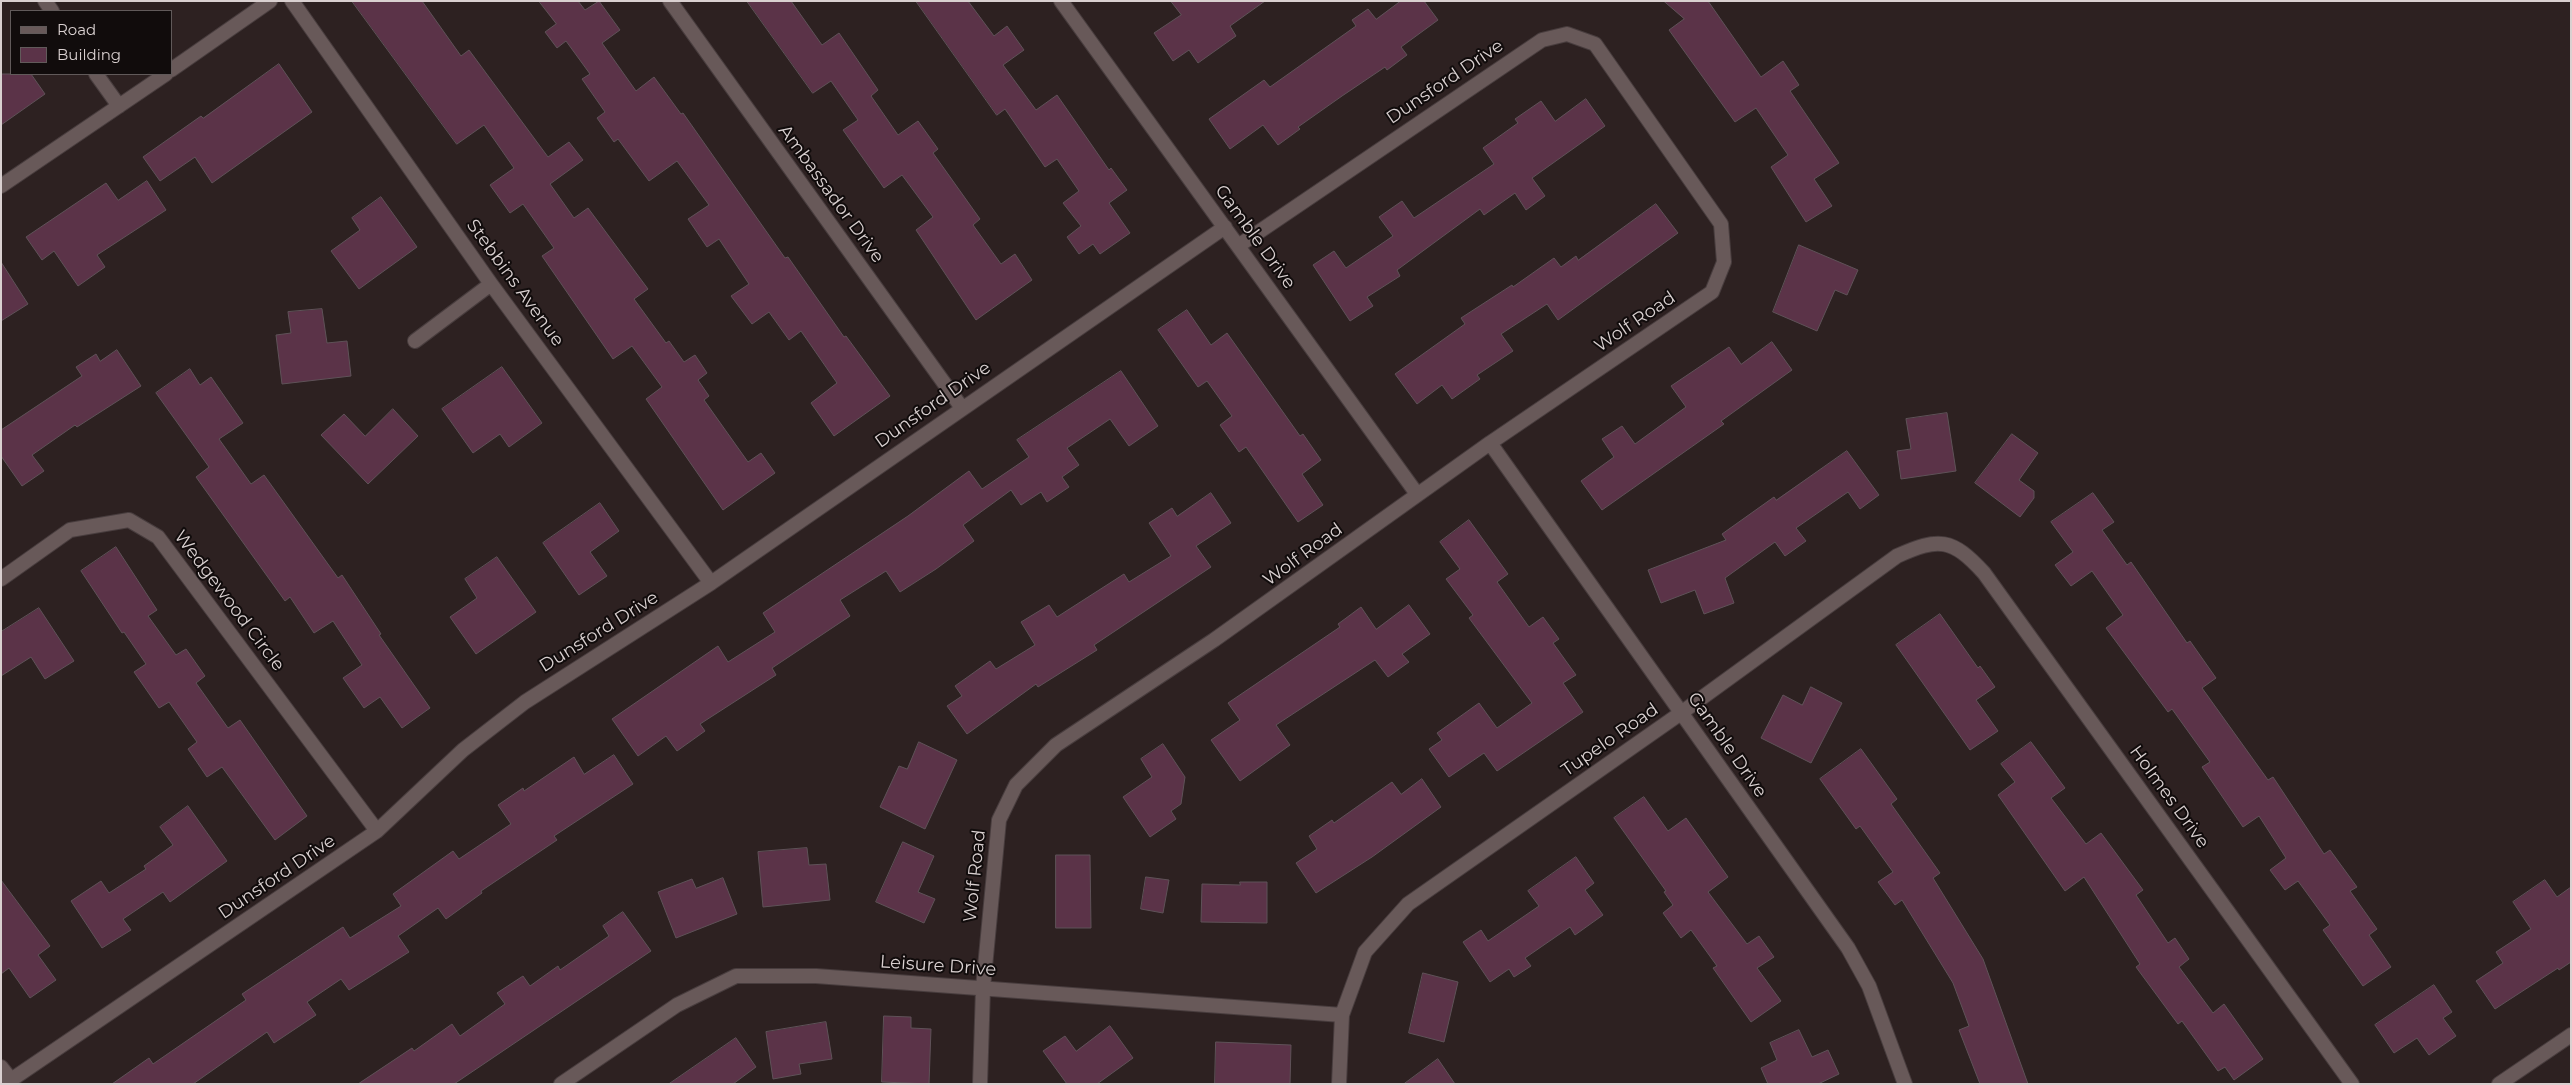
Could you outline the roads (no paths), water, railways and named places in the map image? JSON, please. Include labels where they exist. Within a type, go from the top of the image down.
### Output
[{"type":"street","points":[[172,69],[270,1]]},
{"type":"street","name":"Stebbins Avenue","points":[[292,1],[492,284],[711,583]]},
{"type":"street","name":"Ambassador Drive","points":[[670,1],[962,408]]},
{"type":"street","name":"Gamble Drive","points":[[1061,1],[1417,494]]},
{"type":"street","name":"Dunsford Drive","points":[[1238,246],[1542,40],[1567,34],[1595,44],[1655,129]]},
{"type":"street","points":[[97,75],[119,106]]},
{"type":"street","points":[[1,186],[165,75]]},
{"type":"street","name":"Wolf Road","points":[[980,1084],[983,988],[999,820],[1016,785],[1056,745],[1230,629],[1417,494],[1712,292],[1724,262],[1721,224],[1655,129]]},
{"type":"street","name":"Dunsford Drive","points":[[8,1082],[378,831],[463,750],[524,702],[711,583],[1225,227]]},
{"type":"street","points":[[415,341],[492,284]]},
{"type":"street","name":"Gamble Drive","points":[[1490,443],[1848,948],[1869,986],[1905,1084]]},
{"type":"street","name":"Wedgewood Circle","points":[[1,579],[70,530],[129,520],[158,536],[378,831]]},
{"type":"street","name":"Tupelo Road","points":[[1339,1084],[1342,1015],[1365,952],[1408,904],[1681,713],[1897,556],[1922,545],[1945,543]]},
{"type":"street","name":"Holmes Drive","points":[[1945,543],[1967,554],[1984,573],[2352,1084]]},
{"type":"street","name":"Leisure Drive","points":[[562,1084],[677,1005],[736,976],[816,976],[1342,1015]]},
{"type":"street","points":[[2499,1084],[2571,1035]]},
{"type":"street","points":[[1,1067],[8,1082]]}]
